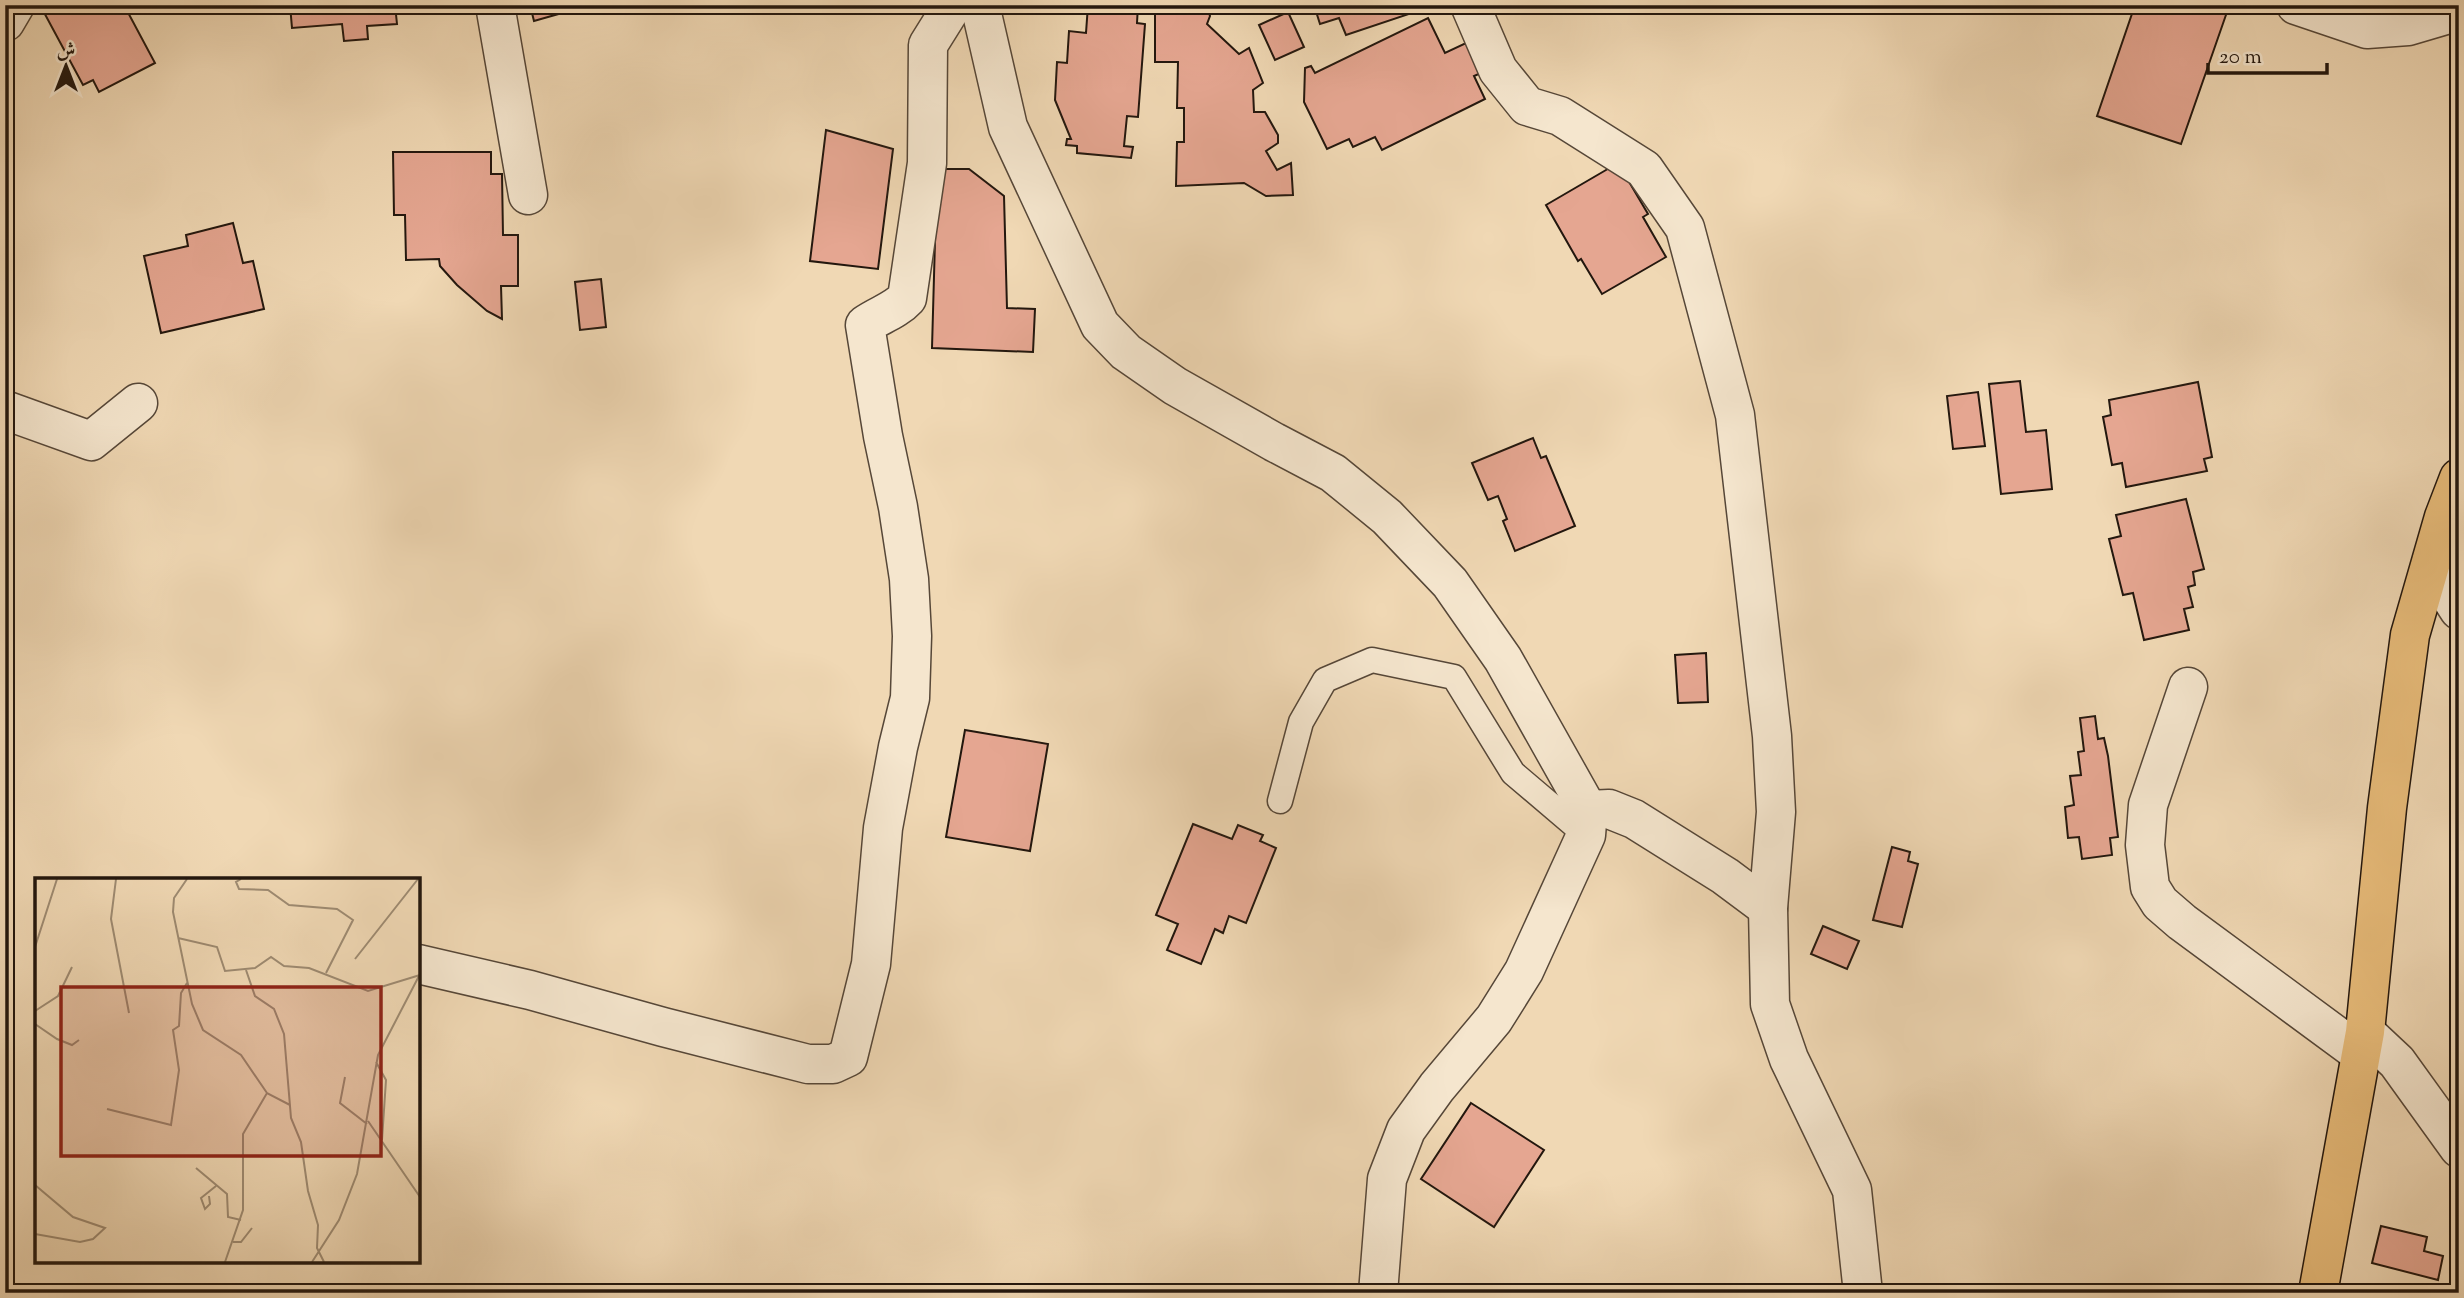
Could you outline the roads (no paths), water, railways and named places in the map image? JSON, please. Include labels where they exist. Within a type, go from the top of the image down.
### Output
[{"type":"main road","points":[[2318,1293],[2363,1043],[2387,808],[2410,635],[2459,478]]},
{"type":"street","points":[[5,22],[15,5]]},
{"type":"street","points":[[495,5],[528,195]]},
{"type":"street","points":[[420,964],[530,990],[808,1064],[833,1064],[848,1057],[871,964],[883,828],[910,698],[912,636],[909,579],[865,325],[876,317],[896,310],[908,298],[927,163],[928,45],[953,5]]},
{"type":"street","points":[[980,5],[1008,127],[1100,325],[1126,352],[1175,386],[1334,473],[1387,517],[1450,583],[1503,659],[1587,823]]},
{"type":"street","points":[[1470,5],[1498,69],[1527,106],[1560,116],[1644,169],[1685,228],[1735,415],[1772,736],[1776,812],[1768,908],[1770,1004],[1789,1059],[1852,1190],[1863,1293]]},
{"type":"street","points":[[2296,5],[2367,29],[2408,26],[2459,11]]},
{"type":"street","points":[[5,410],[91,441],[138,403]]},
{"type":"street","points":[[2428,576],[2446,590],[2459,610]]},
{"type":"street","points":[[2188,687],[2148,804],[2145,845],[2150,887],[2160,903],[2182,922],[2363,1043],[2397,1062],[2459,1148]]},
{"type":"street","points":[[1378,1293],[1387,1179],[1406,1130],[1437,1087],[1494,1019],[1524,971],[1587,823],[1609,809],[1634,819],[1725,876],[1768,908]]},
{"type":"lane","points":[[1280,801],[1301,722],[1325,680],[1372,660],[1454,677],[1513,773],[1587,823]]}]
